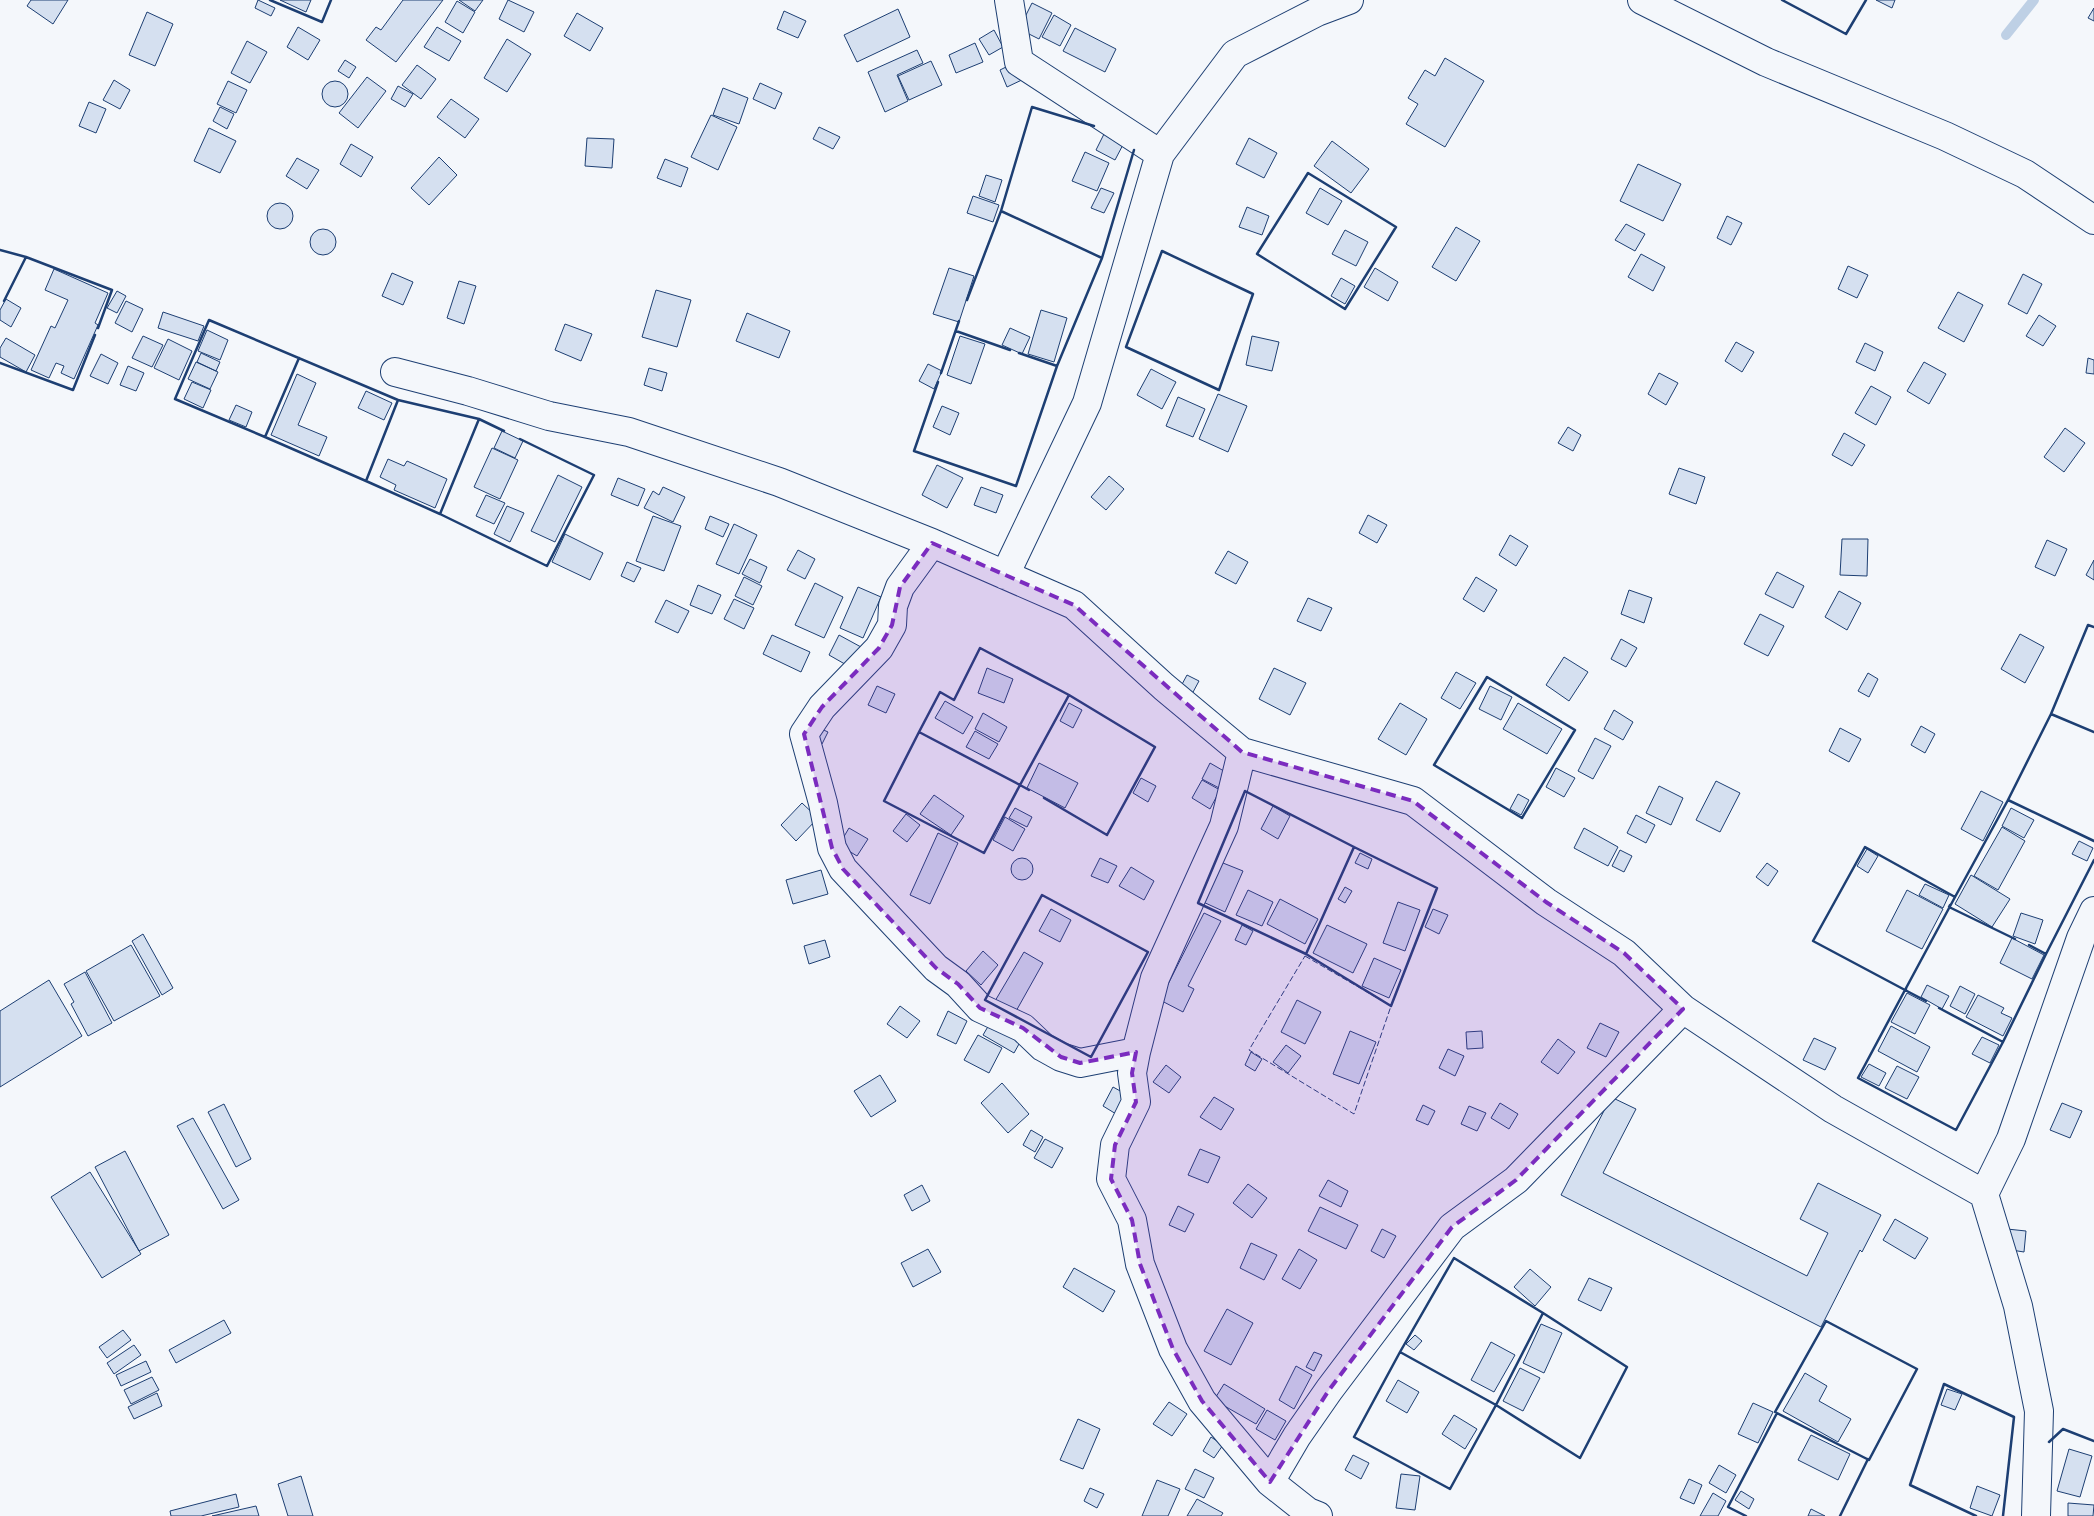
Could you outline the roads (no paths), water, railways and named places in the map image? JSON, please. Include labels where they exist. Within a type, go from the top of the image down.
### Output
[{"type":"street","points":[[1008,0],[1019,62],[1160,154]]},
{"type":"street","points":[[1005,574],[1086,402],[1160,154],[1235,54],[1317,12],[1349,0]]},
{"type":"street","points":[[1642,0],[1766,62],[1945,136],[2026,174],[2094,220]]},
{"type":"street","points":[[395,372],[468,391],[549,416],[629,432],[779,482],[1005,574],[1074,605],[1164,687],[1242,752],[1413,801],[1546,902],[1624,953],[1683,1009],[1833,1110],[1984,1194]]},
{"type":"street","points":[[932,544],[900,587],[894,606],[892,625],[879,648],[822,707],[804,734],[832,848],[842,868],[936,968],[958,984],[980,1008],[1023,1028],[1043,1047],[1061,1057],[1080,1063],[1136,1052]]},
{"type":"street","points":[[1242,752],[1224,826],[1155,978],[1132,1074],[1136,1102],[1115,1145],[1111,1179],[1132,1220],[1140,1264],[1173,1349],[1202,1400],[1270,1482],[1311,1515]]},
{"type":"street","points":[[2036,1516],[2039,1411],[2018,1306],[1984,1194],[2011,1139],[2081,938],[2094,911]]},
{"type":"street","points":[[1270,1482],[1297,1436],[1329,1390],[1452,1227],[1516,1180],[1683,1009]]},
{"type":"waterway","points":[[2006,35],[2034,0]]}]
